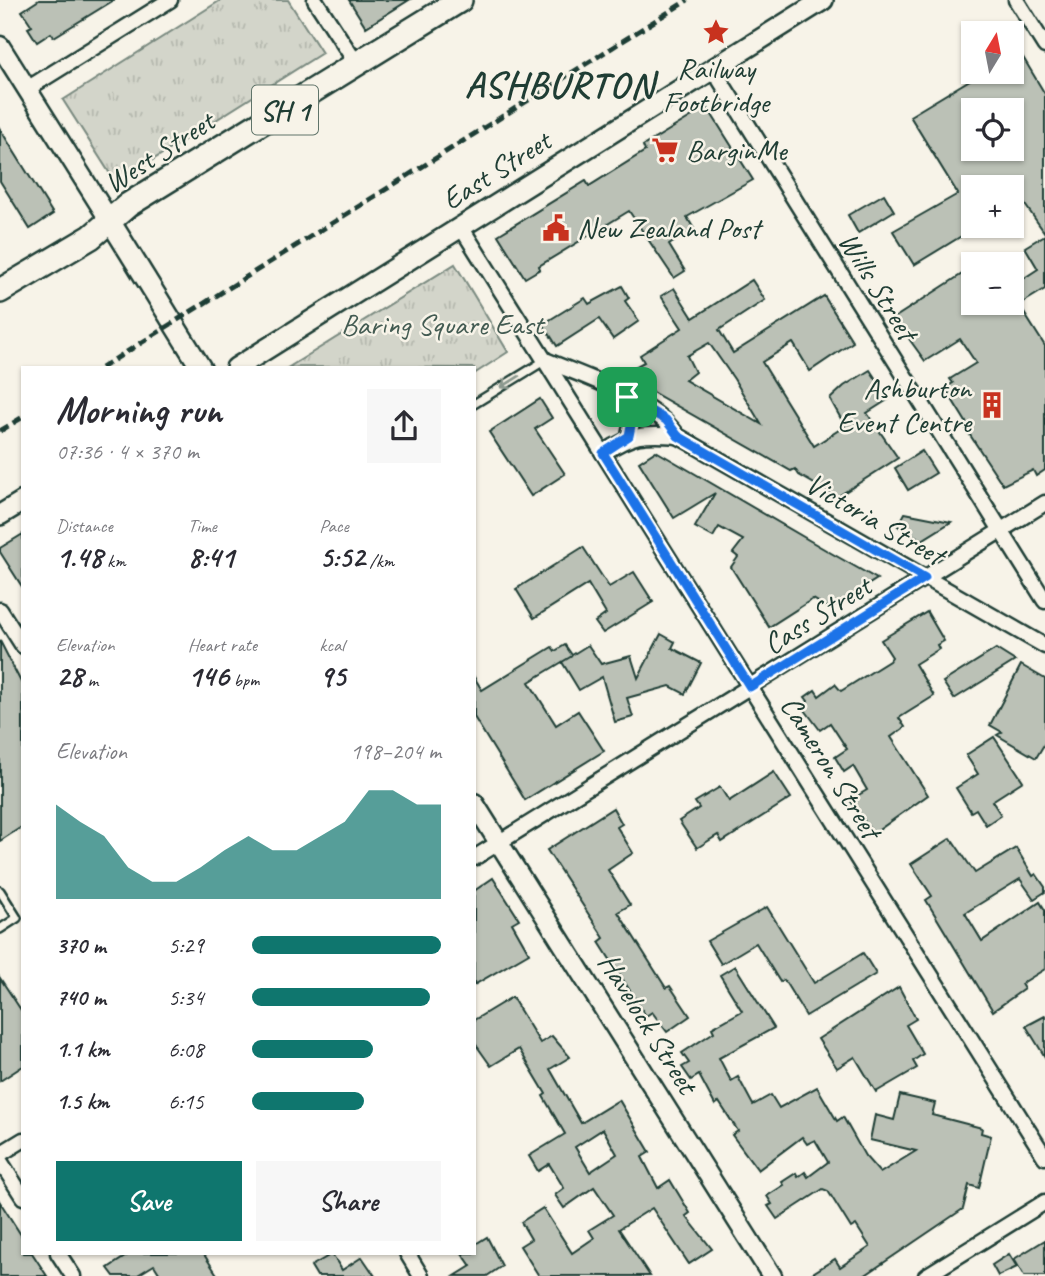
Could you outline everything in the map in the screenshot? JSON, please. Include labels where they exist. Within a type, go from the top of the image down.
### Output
[{"type":"highway","name":"West Street","points":[[0,291],[55,260],[128,205],[358,66],[460,0]]},
{"type":"main road","name":"East Street","points":[[239,366],[823,0]]},
{"type":"main road","points":[[110,221],[200,366]]},
{"type":"main road","points":[[0,516],[21,502]]},
{"type":"street","points":[[27,89],[170,0]]},
{"type":"street","points":[[315,0],[358,66]]},
{"type":"street","points":[[1016,0],[1045,46]]},
{"type":"street","points":[[0,46],[110,221]]},
{"type":"street","name":"Wills Street","points":[[713,69],[1045,601]]},
{"type":"street","name":"Cameron Street","points":[[461,227],[1045,1157]]},
{"type":"street","name":"Victoria Street","points":[[545,360],[608,386],[666,420],[678,436],[1045,646]]},
{"type":"street","points":[[603,453],[629,436],[632,420],[627,397]]},
{"type":"street","name":"Victoria Street","points":[[629,436],[647,433],[678,436]]},
{"type":"street","name":"Cass Street","points":[[476,858],[1045,503]]},
{"type":"street","points":[[0,610],[21,643]]},
{"type":"street","name":"Havelock Street","points":[[476,806],[772,1276]]},
{"type":"street","points":[[0,1154],[21,1141]]},
{"type":"street","points":[[0,1161],[21,1194]]},
{"type":"street","points":[[926,1276],[1045,1202]]},
{"type":"street","points":[[59,1255],[73,1276]]},
{"type":"street","points":[[408,1255],[421,1276]]},
{"type":"lane","points":[[476,403],[545,360]]},
{"type":"lane","points":[[0,891],[18,918],[0,929]]},
{"type":"green space","points":[[221,0],[288,0],[322,53],[116,183],[63,100]]},
{"type":"green space","name":"Baring Square East","points":[[455,264],[508,352],[476,373],[476,366],[291,366]]},
{"type":"building","points":[[39,0],[114,0],[54,37],[51,33],[37,42],[28,28],[32,26],[22,11]]},
{"type":"building","points":[[349,0],[409,0],[366,27]]},
{"type":"building","points":[[1024,59],[1045,94],[1045,233],[1024,203],[1024,175],[961,175],[961,236],[914,265],[893,231],[958,194],[910,116],[963,84],[1024,84]]},
{"type":"building","points":[[707,107],[753,180],[687,217],[694,229],[669,245],[685,271],[674,278],[629,211],[539,266],[540,269],[525,278],[498,235],[586,181],[589,186],[645,151],[643,146]]},
{"type":"building","points":[[0,129],[53,214],[30,229],[0,181]]},
{"type":"building","points":[[884,194],[894,211],[858,233],[848,215]]},
{"type":"building","points":[[1045,235],[1045,289],[1024,302],[1024,278],[1038,269],[1025,247]]},
{"type":"building","points":[[961,275],[961,315],[1024,315],[1024,313],[1045,346],[1045,470],[1036,476],[1033,470],[1003,485],[966,429],[969,427],[945,388],[953,383],[950,379],[976,363],[960,339],[925,361],[894,318]]},
{"type":"building","points":[[752,280],[765,300],[719,330],[733,353],[824,296],[853,342],[810,371],[793,343],[762,362],[814,446],[845,426],[830,399],[844,386],[870,370],[889,399],[867,413],[898,458],[837,497],[799,475],[795,469],[791,471],[640,385],[631,369],[644,362],[640,355],[682,328],[661,296],[674,288],[693,318]],"holes":[[[709,343],[761,424],[685,380],[695,372],[687,356]]]},
{"type":"building","points":[[622,286],[629,298],[625,301],[639,321],[613,339],[599,319],[557,346],[543,324],[585,298],[589,304]]},
{"type":"building","points":[[540,399],[552,418],[535,429],[565,474],[531,496],[489,432]]},
{"type":"building","points":[[656,451],[877,579],[830,609],[813,599],[769,627],[731,567],[738,557],[733,553],[743,540],[719,527],[713,537],[695,527],[715,493],[674,518],[639,462]]},
{"type":"building","points":[[922,451],[936,473],[908,490],[895,468]]},
{"type":"building","points":[[905,513],[951,522],[922,540],[898,526]]},
{"type":"building","points":[[21,535],[21,585],[0,552],[0,548]]},
{"type":"building","points":[[583,547],[609,587],[634,572],[653,602],[603,633],[595,622],[606,614],[588,584],[534,618],[516,589]]},
{"type":"building","points":[[927,612],[944,641],[937,645],[939,649],[915,664],[934,696],[899,718],[905,727],[891,737],[928,795],[873,834],[850,800],[867,790],[853,766],[844,772],[835,757],[847,749],[830,723],[820,730],[802,706],[808,701],[805,697],[815,690],[819,696],[835,684],[841,691],[889,661],[892,657],[881,640]]},
{"type":"building","points":[[661,634],[675,642],[672,648],[701,663],[685,694],[670,686],[627,698],[633,717],[615,722],[602,677],[579,690],[562,662],[529,682],[556,725],[578,711],[604,751],[525,800],[476,720],[476,680],[482,690],[552,647],[555,651],[565,645],[572,655],[588,645],[601,664],[631,656],[638,678]]},
{"type":"building","points":[[0,641],[21,682],[21,827],[0,841]]},
{"type":"building","points":[[996,649],[1015,661],[954,699],[943,682]]},
{"type":"building","points":[[1021,665],[1045,679],[1045,743],[1036,758],[997,735],[1002,732],[990,725]]},
{"type":"building","points":[[994,737],[1023,781],[992,801],[1001,815],[986,825],[976,809],[971,812],[956,788],[978,774],[966,755]]},
{"type":"building","points":[[774,772],[791,798],[722,842],[718,835],[697,848],[679,821],[699,808],[695,802],[720,787],[729,801]]},
{"type":"building","points":[[613,808],[622,824],[617,827],[633,853],[608,870],[630,905],[618,912],[666,988],[670,986],[690,1016],[667,1032],[652,1012],[646,1016],[599,942],[604,938],[547,850]]},
{"type":"building","points":[[951,838],[975,873],[1016,848],[1033,876],[1036,874],[1045,887],[1045,892],[1034,899],[1020,879],[965,913],[982,941],[1040,902],[1045,910],[1045,969],[1021,984],[1024,989],[993,1011],[926,900],[932,896],[911,864]]},
{"type":"building","points":[[493,878],[519,919],[512,923],[529,953],[476,984],[476,890]]},
{"type":"building","points":[[767,907],[814,983],[863,953],[876,974],[806,1016],[784,980],[780,982],[756,943],[721,964],[707,941]]},
{"type":"building","points":[[735,966],[774,1028],[719,1058],[731,1081],[738,1077],[753,1105],[771,1095],[779,1108],[817,1087],[837,1121],[843,1117],[865,1156],[880,1173],[916,1151],[870,1140],[875,1115],[894,1120],[900,1095],[935,1103],[932,1115],[982,1128],[981,1133],[991,1136],[979,1188],[969,1185],[963,1209],[864,1276],[808,1276],[835,1259],[840,1267],[870,1247],[856,1225],[851,1228],[828,1191],[823,1189],[777,1219],[768,1206],[772,1204],[767,1196],[784,1185],[782,1182],[796,1173],[798,1177],[805,1172],[808,1177],[828,1162],[815,1140],[807,1144],[802,1137],[758,1170],[732,1135],[738,1131],[719,1102],[715,1105],[699,1075],[691,1080],[682,1067],[689,1063],[682,1053],[714,1032],[712,1028],[742,1011],[720,975]]},
{"type":"building","points":[[0,978],[21,1010],[21,1067],[0,1081]]},
{"type":"building","points":[[899,987],[916,1019],[906,1025],[923,1054],[913,1061],[917,1068],[876,1092],[855,1057],[837,1068],[818,1039]]},
{"type":"building","points":[[512,997],[540,1043],[552,1036],[570,1057],[550,1069],[581,1123],[619,1100],[650,1152],[642,1157],[658,1188],[670,1180],[690,1213],[686,1216],[712,1249],[689,1264],[652,1208],[619,1229],[650,1276],[539,1276],[520,1246],[531,1239],[521,1222],[543,1208],[572,1253],[594,1238],[589,1230],[613,1215],[594,1187],[564,1208],[555,1195],[564,1188],[549,1164],[538,1171],[529,1156],[565,1134],[543,1096],[546,1094],[519,1049],[491,1066],[476,1045],[476,1019]],"holes":[[[603,1129],[617,1154],[590,1172],[575,1147]]]},
{"type":"building","points":[[1045,1016],[1045,1057],[1026,1026]]},
{"type":"building","points":[[0,1202],[21,1235],[21,1255],[33,1255],[47,1276],[0,1276]]},
{"type":"building","points":[[487,1237],[502,1266],[487,1276],[455,1276],[471,1266],[463,1255],[476,1255],[476,1244]]},
{"type":"building","points":[[1045,1240],[1045,1276],[1024,1276],[1014,1259]]},
{"type":"building","points":[[1009,1254],[1017,1267],[998,1276],[992,1265]]},
{"type":"building","points":[[128,1255],[204,1255],[218,1276],[161,1276],[154,1265],[136,1276],[114,1276],[108,1268]]},
{"type":"building","points":[[333,1255],[342,1270],[362,1257],[375,1276],[317,1276],[311,1266]]},
{"type":"railway","points":[[104,366],[688,0]]},
{"type":"railway","points":[[0,431],[21,418]]},
{"type":"place","name":"Railway Footbridge","points":[[716,32]]},
{"type":"place","name":"BarginMe","points":[[665,150]]},
{"type":"place","name":"New Zealand Post","points":[[556,228]]},
{"type":"place","name":"Ashburton Event Centre","points":[[992,405]]},
{"type":"district","name":"ASHBURTON","points":[[560,84]]},
{"type":"route","points":[[627,397],[666,420],[678,436],[925,578],[750,687],[603,453],[629,436],[632,410],[627,397]]}]
